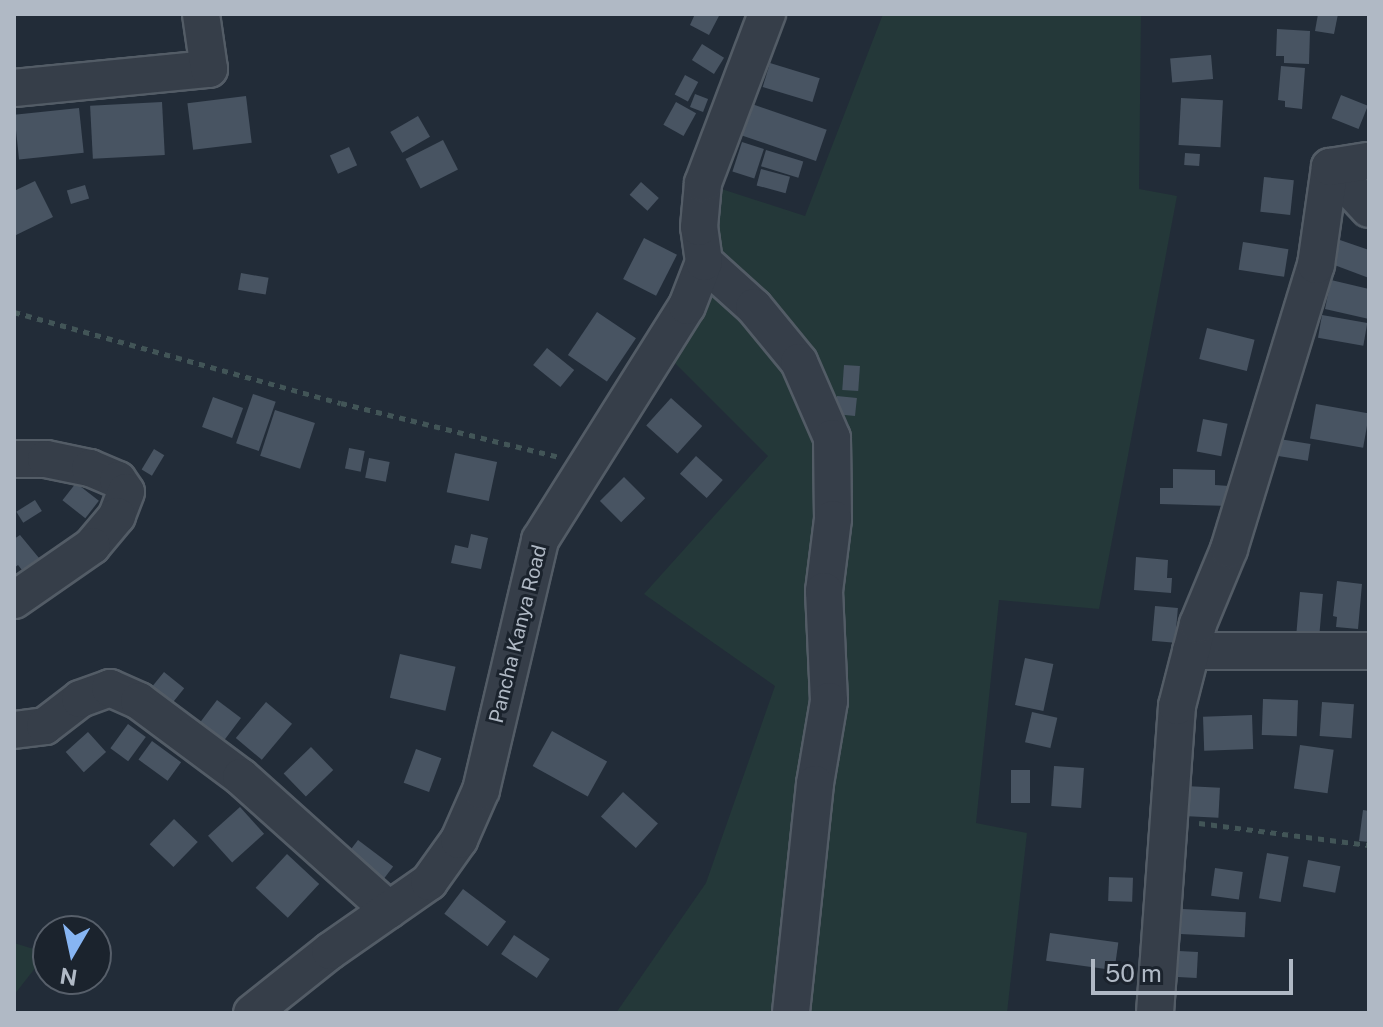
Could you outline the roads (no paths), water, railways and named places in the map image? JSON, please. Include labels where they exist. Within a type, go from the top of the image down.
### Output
[{"type":"street","points":[[14,88],[209,69],[201,14]]},
{"type":"street","name":"Pancha Kanya Road","points":[[252,1013],[330,951],[429,882],[459,840],[481,790],[540,540],[687,306],[704,262],[699,227],[703,183],[767,14]]},
{"type":"street","points":[[1330,167],[1369,161]]},
{"type":"street","points":[[1330,167],[1369,209]]},
{"type":"street","points":[[1155,1013],[1166,819],[1177,706],[1191,651],[1229,549],[1316,265],[1330,167]]},
{"type":"street","points":[[704,262],[754,307],[799,362],[832,438],[833,519],[824,591],[829,701],[815,784],[791,1013]]},
{"type":"street","points":[[14,459],[46,459],[90,468],[118,480],[126,492],[117,516],[92,546],[14,600]]},
{"type":"street","points":[[1191,651],[1369,651]]},
{"type":"street","points":[[14,730],[45,726],[80,699],[110,688],[139,701],[241,777],[322,846],[389,910]]}]
